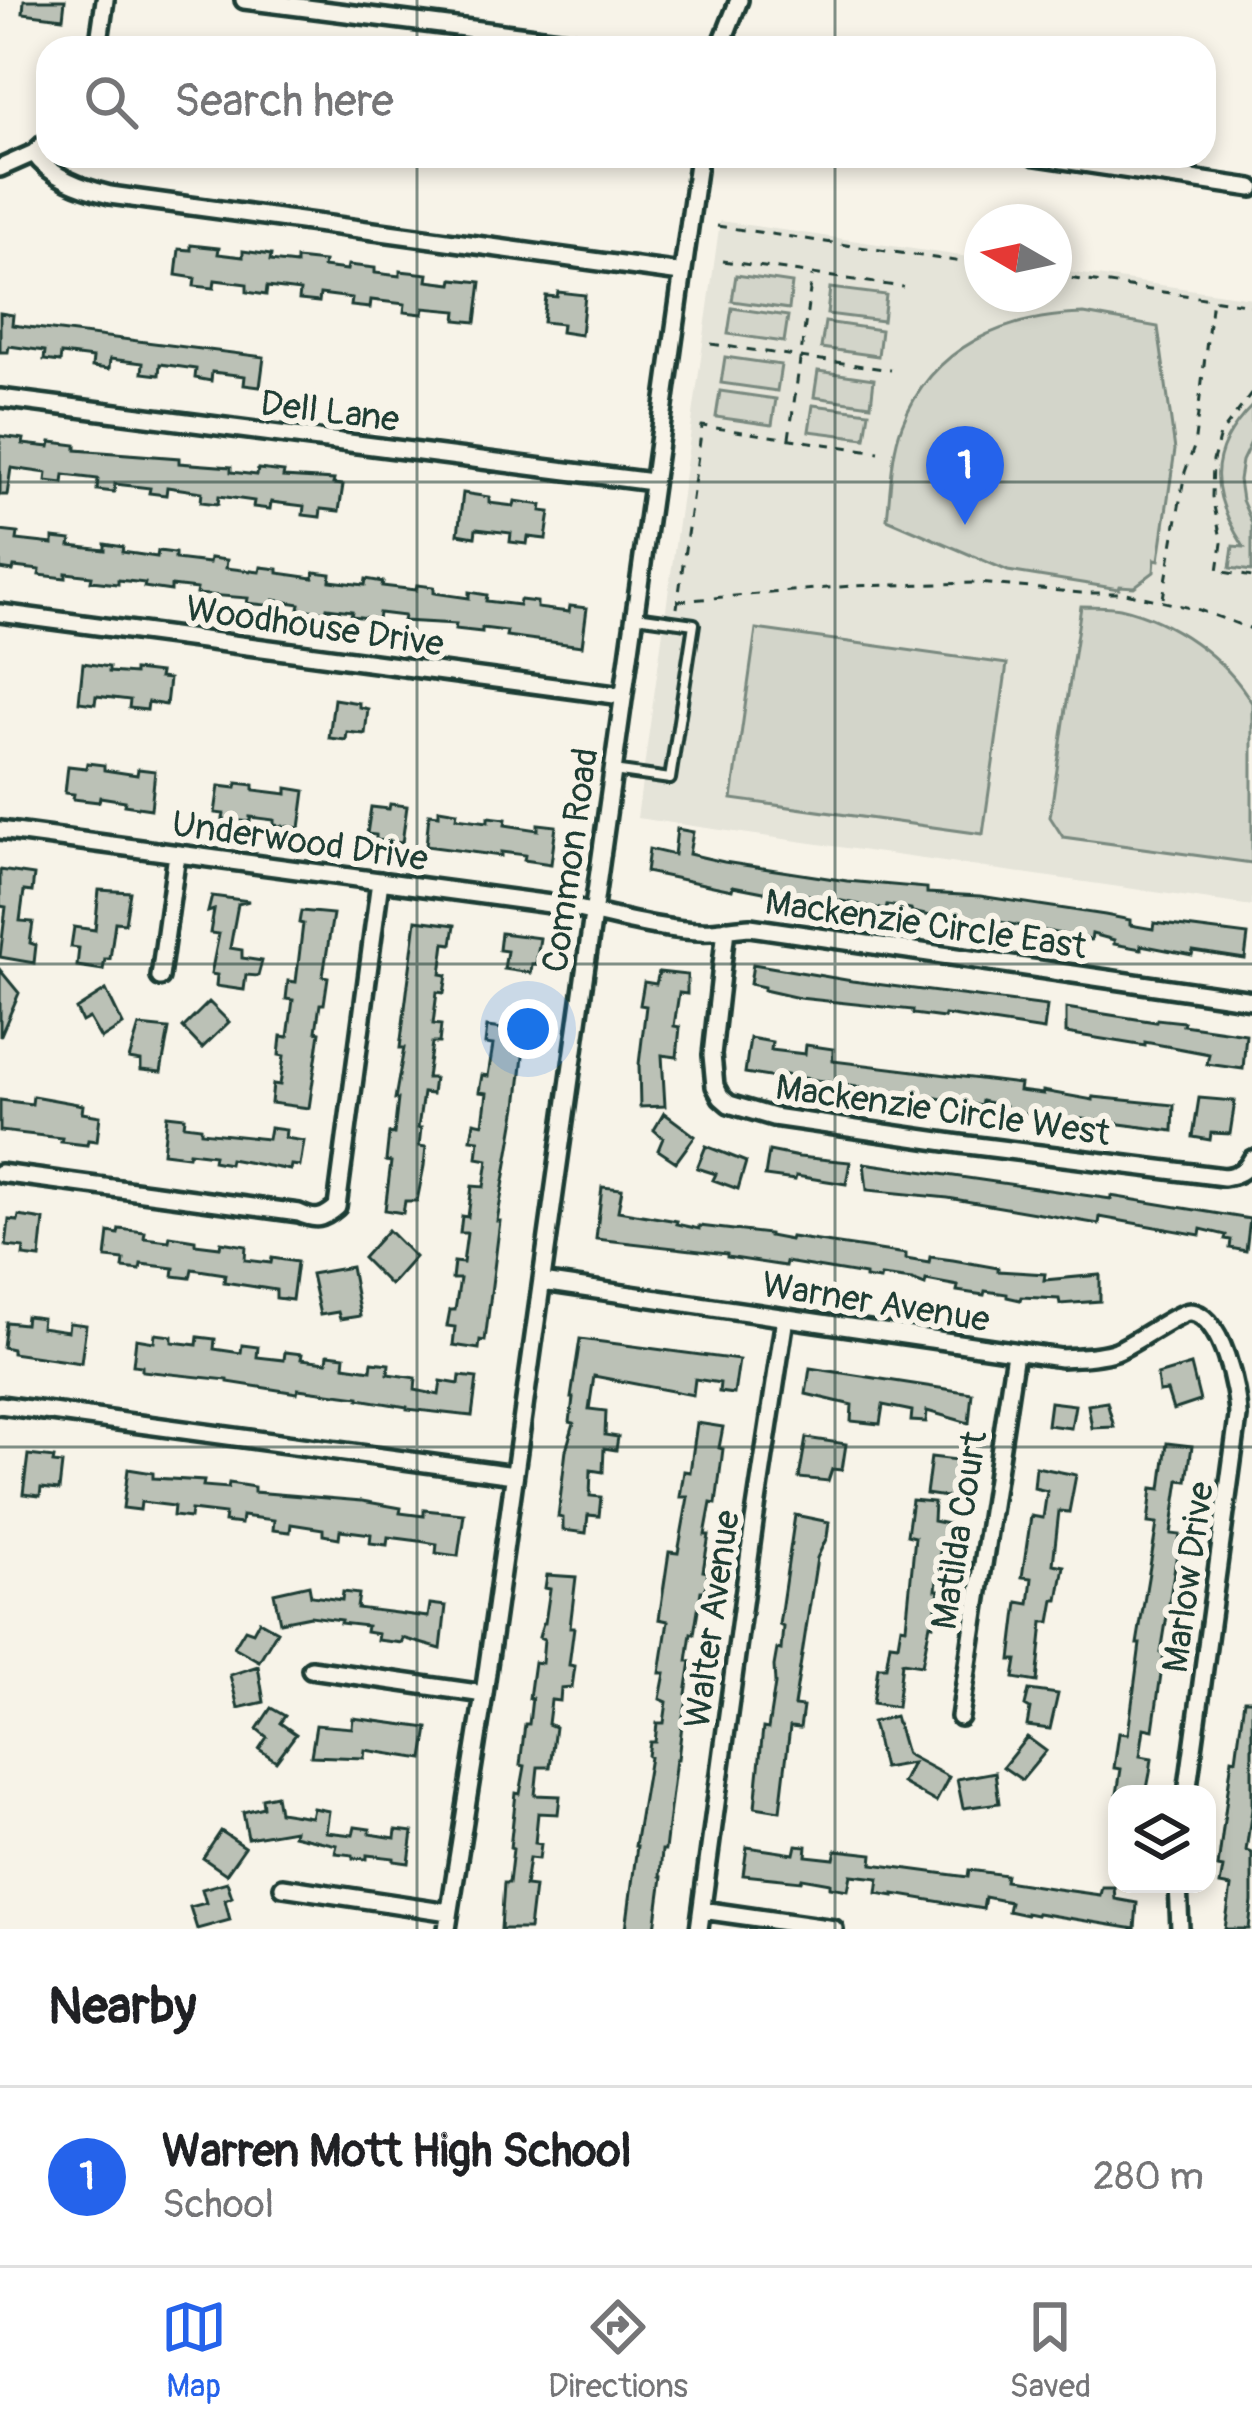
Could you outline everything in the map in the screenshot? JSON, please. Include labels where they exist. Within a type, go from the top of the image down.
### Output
[{"type":"street","points":[[100,36],[105,0]]},
{"type":"street","points":[[244,0],[318,5],[537,36]]},
{"type":"street","points":[[725,36],[740,0]]},
{"type":"street","points":[[0,168],[34,153],[36,156]]},
{"type":"street","points":[[47,168],[66,181],[110,195],[681,273]]},
{"type":"street","name":"Common Road","points":[[448,1921],[484,1694],[697,168]]},
{"type":"street","points":[[1117,168],[1252,188]]},
{"type":"street","name":"Dell Lane","points":[[0,398],[652,482]]},
{"type":"street","name":"Woodhouse Drive","points":[[0,613],[622,696]]},
{"type":"street","name":"Underwood Drive","points":[[0,830],[592,912]]},
{"type":"street","points":[[160,977],[177,854]]},
{"type":"street","points":[[0,1173],[299,1213],[310,1219],[327,1215],[337,1207],[380,881]]},
{"type":"street","name":"Mackenzie Circle East","points":[[592,912],[689,929],[751,928],[1252,1000]]},
{"type":"street","name":"Mackenzie Circle West","points":[[725,929],[713,1075],[721,1097],[739,1109],[960,1144],[1224,1177],[1238,1174],[1252,1160]]},
{"type":"street","name":"Warner Avenue","points":[[542,1282],[1061,1358],[1115,1352],[1192,1312]]},
{"type":"street","name":"Marlow Drive","points":[[1188,1785],[1238,1417],[1236,1382],[1222,1346],[1202,1316],[1192,1312]]},
{"type":"street","name":"Walter Avenue","points":[[699,1929],[785,1318]]},
{"type":"street","name":"Matilda Court","points":[[960,1717],[1015,1353]]},
{"type":"street","points":[[0,1405],[514,1475]]},
{"type":"street","points":[[311,1669],[484,1694]]},
{"type":"street","points":[[283,1887],[448,1921]]},
{"type":"street","points":[[1178,1893],[1180,1929]]},
{"type":"street","points":[[702,1910],[834,1929]]},
{"type":"lane","points":[[611,771],[670,779],[694,624],[633,615]]},
{"type":"path","points":[[717,226],[964,262]]},
{"type":"path","points":[[723,261],[903,287]]},
{"type":"path","points":[[789,439],[812,274]]},
{"type":"path","points":[[1072,279],[1252,305]]},
{"type":"path","points":[[1162,600],[1185,472],[1194,447],[1212,299]]},
{"type":"path","points":[[711,344],[891,370]]},
{"type":"path","points":[[1252,393],[1220,435],[1211,474],[1222,543],[1218,571],[1252,577]]},
{"type":"path","points":[[675,622],[703,426],[879,452]]},
{"type":"path","points":[[678,601],[850,586],[979,583],[1126,593],[1252,629]]},
{"type":"shaded area","points":[[720,221],[964,256],[964,312],[1072,312],[1072,273],[1252,298],[1252,906],[637,818]]},
{"type":"shaded area","points":[[736,275],[792,283],[789,309],[732,301]]},
{"type":"shaded area","points":[[830,288],[886,295],[883,321],[827,314]]},
{"type":"shaded area","points":[[732,308],[788,316],[784,342],[728,334]]},
{"type":"shaded area","points":[[1084,314],[1158,327],[1175,450],[1154,572],[1134,587],[1119,589],[1008,571],[887,519],[898,436],[915,398],[932,375],[952,356],[1000,329]]},
{"type":"shaded area","points":[[825,322],[881,330],[878,356],[821,348]]},
{"type":"shaded area","points":[[725,357],[781,365],[777,391],[721,383]]},
{"type":"shaded area","points":[[818,371],[874,379],[871,405],[814,397]]},
{"type":"shaded area","points":[[720,391],[776,399],[772,425],[716,417]]},
{"type":"shaded area","points":[[813,405],[869,412],[865,438],[809,431]]},
{"type":"shaded area","points":[[1252,406],[1252,440],[1239,480],[1252,523],[1252,571],[1230,568],[1233,546],[1244,547],[1224,509],[1218,474],[1226,440]]},
{"type":"shaded area","points":[[1081,606],[1120,608],[1159,621],[1212,656],[1241,686],[1252,703],[1252,863],[1063,837],[1050,817]]},
{"type":"shaded area","points":[[756,629],[1007,664],[983,834],[732,799]]},
{"type":"building","points":[[24,0],[65,0],[63,18],[23,13]]},
{"type":"building","points":[[191,245],[219,248],[218,254],[271,255],[270,261],[324,262],[323,267],[375,268],[375,273],[400,276],[400,271],[428,274],[427,281],[452,284],[453,279],[481,282],[476,322],[456,320],[457,311],[424,308],[423,314],[404,312],[405,304],[371,300],[370,308],[351,306],[352,298],[320,294],[319,302],[299,300],[300,291],[267,287],[266,295],[247,292],[247,284],[215,280],[214,288],[194,286],[195,278],[176,275],[179,249],[191,250]]},
{"type":"building","points":[[558,292],[585,295],[581,335],[561,332],[562,324],[543,322],[546,296],[557,297]]},
{"type":"building","points":[[0,313],[13,315],[12,325],[264,357],[260,387],[244,385],[245,376],[212,372],[211,381],[195,378],[196,369],[160,364],[159,375],[142,373],[143,363],[110,359],[109,369],[92,367],[93,358],[61,354],[60,362],[44,360],[45,351],[9,346],[8,352],[0,352]]},
{"type":"building","points":[[0,436],[24,439],[23,444],[50,447],[51,442],[76,445],[76,450],[179,458],[179,463],[231,467],[231,472],[257,475],[258,469],[284,472],[283,477],[334,480],[333,484],[343,485],[339,511],[321,509],[320,517],[303,515],[304,506],[271,502],[270,509],[253,507],[254,501],[219,496],[218,504],[201,502],[202,492],[167,487],[166,495],[115,484],[114,492],[97,490],[98,479],[64,475],[63,483],[46,481],[47,473],[11,468],[7,495],[0,495]]},
{"type":"building","points":[[463,493],[489,497],[489,503],[542,505],[541,511],[550,512],[546,539],[528,537],[527,544],[510,542],[511,533],[476,529],[475,537],[458,534]]},
{"type":"building","points":[[0,531],[18,533],[17,540],[53,544],[53,538],[71,540],[70,546],[105,550],[105,544],[123,547],[122,552],[157,557],[158,551],[175,553],[175,559],[227,560],[226,568],[260,572],[261,567],[313,578],[314,572],[331,574],[330,581],[365,585],[366,579],[416,590],[417,585],[434,587],[434,593],[469,598],[469,592],[487,595],[486,601],[537,602],[537,608],[569,612],[570,606],[587,608],[582,646],[506,636],[507,631],[403,621],[404,616],[351,616],[352,611],[299,609],[300,604],[274,600],[274,606],[247,603],[248,598],[196,594],[197,589],[171,586],[171,591],[144,587],[145,583],[91,581],[92,576],[66,573],[66,578],[39,575],[40,570],[0,569]]},
{"type":"building","points":[[83,663],[109,667],[109,672],[160,673],[159,678],[169,679],[166,705],[148,702],[147,710],[129,708],[130,700],[96,696],[95,704],[79,702]]},
{"type":"building","points":[[334,699],[368,709],[365,734],[347,732],[346,740],[329,738]]},
{"type":"building","points":[[87,763],[137,775],[138,769],[155,771],[151,809],[100,797],[99,802],[73,799],[74,794],[65,793],[68,766],[86,768]]},
{"type":"building","points":[[237,783],[287,794],[287,788],[305,791],[300,828],[250,817],[250,822],[223,819],[224,814],[215,813],[219,786],[236,788]]},
{"type":"building","points":[[390,804],[407,806],[402,843],[367,834],[371,807],[389,809]]},
{"type":"building","points":[[439,809],[457,812],[456,818],[506,819],[505,825],[538,830],[538,824],[556,826],[551,864],[524,860],[525,855],[426,846],[429,814],[439,815]]},
{"type":"building","points":[[677,829],[693,832],[689,854],[724,862],[1105,915],[1153,929],[1154,923],[1248,935],[1245,959],[1141,945],[1141,949],[1092,934],[1091,940],[990,920],[989,925],[939,918],[887,905],[886,910],[784,892],[784,896],[733,886],[732,890],[646,872],[649,849],[674,855]]},
{"type":"building","points":[[0,870],[34,875],[32,892],[24,891],[20,921],[33,922],[34,963],[0,957],[6,907],[0,906]]},
{"type":"building","points":[[99,890],[130,892],[125,923],[115,922],[110,959],[105,959],[103,970],[77,966],[79,948],[71,947],[74,927],[95,930]]},
{"type":"building","points":[[212,896],[249,901],[238,904],[230,948],[242,950],[242,958],[262,961],[258,976],[246,975],[244,990],[216,986],[217,975],[211,974],[219,934],[210,933]]},
{"type":"building","points":[[301,911],[333,914],[309,1108],[271,1103],[273,1084],[280,1085],[281,1036],[288,1037],[293,1000],[286,999],[288,981],[296,982]]},
{"type":"building","points":[[416,920],[455,925],[452,944],[445,943],[444,993],[437,992],[433,1024],[441,1025],[439,1043],[432,1043],[427,1078],[434,1078],[432,1094],[423,1093],[418,1128],[419,1146],[426,1147],[424,1166],[417,1201],[405,1201],[403,1213],[385,1210],[391,1162],[386,1161],[389,1133],[394,1134]]},
{"type":"building","points":[[501,933],[540,938],[531,973],[504,969],[507,951],[499,950]]},
{"type":"building","points":[[753,964],[1047,1006],[1044,1030],[799,998],[750,984]]},
{"type":"building","points":[[0,970],[19,993],[0,1037]]},
{"type":"building","points":[[659,972],[687,975],[687,994],[679,993],[674,1026],[680,1027],[677,1057],[662,1055],[665,1106],[640,1107],[646,1006],[640,1005],[644,982],[656,984]]},
{"type":"building","points":[[106,990],[123,1025],[101,1039],[89,1018],[82,1022],[76,1009]]},
{"type":"building","points":[[209,1002],[229,1022],[202,1048],[183,1028]]},
{"type":"building","points":[[1066,1008],[1246,1034],[1243,1069],[1207,1064],[1209,1054],[1066,1033]]},
{"type":"building","points":[[139,1026],[169,1029],[161,1072],[141,1070],[141,1061],[129,1059]]},
{"type":"building","points":[[487,1027],[526,1032],[497,1221],[485,1341],[480,1340],[479,1349],[453,1345],[455,1327],[447,1326],[460,1279],[452,1279],[454,1262],[463,1263],[467,1233],[460,1233],[462,1216],[468,1217],[472,1186],[484,1187],[488,1160],[477,1158],[479,1140],[471,1139],[474,1122],[483,1124],[487,1093],[479,1092],[482,1075],[488,1076],[493,1045],[485,1044]]},
{"type":"building","points":[[750,1038],[772,1042],[771,1050],[805,1054],[806,1045],[833,1049],[833,1061],[1020,1084],[1019,1091],[1174,1105],[1173,1131],[1004,1110],[1005,1106],[982,1101],[981,1106],[781,1074],[781,1079],[745,1073]]},
{"type":"building","points":[[33,1096],[83,1105],[82,1113],[100,1116],[97,1141],[88,1140],[87,1145],[0,1131],[0,1100],[32,1104]]},
{"type":"building","points":[[1199,1098],[1235,1101],[1230,1134],[1211,1133],[1210,1140],[1193,1137]]},
{"type":"building","points":[[664,1113],[695,1136],[676,1162],[658,1150],[663,1138],[654,1130]]},
{"type":"building","points":[[167,1115],[185,1117],[184,1125],[201,1127],[201,1132],[268,1139],[270,1128],[286,1130],[285,1138],[304,1141],[300,1166],[291,1165],[290,1170],[230,1159],[229,1164],[213,1161],[214,1155],[163,1153]]},
{"type":"building","points":[[706,1146],[746,1162],[738,1189],[697,1168]]},
{"type":"building","points":[[769,1151],[850,1162],[846,1184],[765,1176]]},
{"type":"building","points":[[864,1163],[1250,1219],[1246,1251],[1230,1248],[1226,1235],[1201,1229],[1200,1235],[1100,1217],[1099,1224],[948,1198],[867,1190]]},
{"type":"building","points":[[602,1187],[622,1189],[618,1211],[699,1229],[906,1254],[906,1259],[929,1263],[930,1257],[953,1260],[998,1271],[1045,1274],[1044,1280],[1100,1275],[1100,1301],[1020,1300],[1007,1294],[957,1291],[958,1286],[926,1280],[925,1285],[881,1276],[880,1280],[786,1262],[785,1266],[727,1254],[596,1239]]},
{"type":"building","points":[[19,1216],[44,1220],[40,1258],[23,1256],[24,1248],[6,1246],[9,1220],[18,1221]]},
{"type":"building","points":[[119,1229],[145,1232],[144,1238],[169,1241],[170,1236],[195,1240],[195,1244],[246,1246],[245,1260],[297,1262],[292,1300],[276,1298],[276,1290],[224,1282],[225,1274],[192,1269],[190,1278],[173,1276],[174,1268],[141,1264],[140,1270],[123,1268],[124,1260],[106,1258],[109,1232],[118,1234]]},
{"type":"building","points":[[388,1230],[415,1257],[390,1285],[363,1258]]},
{"type":"building","points":[[351,1267],[360,1316],[320,1315],[311,1274]]},
{"type":"building","points":[[26,1316],[42,1318],[41,1327],[68,1331],[69,1323],[86,1325],[81,1363],[12,1353],[3,1347],[6,1322],[25,1324]]},
{"type":"building","points":[[155,1334],[197,1345],[198,1337],[215,1339],[214,1349],[241,1353],[242,1345],[258,1347],[257,1357],[284,1360],[285,1352],[327,1362],[328,1354],[345,1356],[344,1366],[371,1370],[372,1362],[389,1364],[388,1374],[416,1378],[415,1390],[439,1395],[441,1381],[459,1384],[460,1376],[477,1378],[472,1416],[142,1371],[142,1366],[133,1365],[136,1339],[154,1342]]},
{"type":"building","points":[[580,1339],[739,1360],[734,1394],[719,1392],[720,1383],[695,1379],[693,1395],[594,1376],[589,1409],[606,1411],[605,1435],[618,1437],[616,1450],[604,1448],[603,1472],[591,1470],[590,1496],[601,1497],[599,1516],[588,1515],[586,1533],[563,1530],[563,1518],[558,1517],[574,1423],[570,1422],[571,1398]]},
{"type":"building","points":[[1191,1365],[1200,1401],[1173,1410],[1167,1391],[1159,1392],[1157,1375]]},
{"type":"building","points":[[810,1368],[972,1393],[969,1423],[927,1411],[926,1422],[911,1421],[912,1411],[883,1405],[880,1424],[851,1421],[852,1405],[806,1394]]},
{"type":"building","points":[[1050,1402],[1075,1405],[1071,1428],[1047,1425]]},
{"type":"building","points":[[1107,1402],[1114,1427],[1092,1428],[1088,1405]]},
{"type":"building","points":[[697,1423],[723,1427],[716,1504],[711,1503],[705,1535],[709,1535],[703,1571],[708,1572],[691,1633],[689,1695],[662,1850],[655,1929],[626,1929],[650,1742],[655,1742],[657,1723],[664,1723],[667,1702],[660,1699],[665,1673],[660,1673],[668,1621],[659,1619],[669,1552],[678,1553],[688,1497],[680,1497],[684,1471],[690,1472]]},
{"type":"building","points":[[806,1438],[846,1444],[842,1470],[832,1469],[828,1481],[799,1478]]},
{"type":"building","points":[[1167,1443],[1192,1446],[1187,1481],[1179,1480],[1171,1534],[1180,1535],[1153,1730],[1144,1728],[1140,1756],[1152,1758],[1148,1785],[1118,1785],[1121,1769],[1114,1768],[1119,1733],[1128,1734],[1157,1524],[1148,1523],[1152,1488],[1161,1489]]},
{"type":"building","points":[[28,1455],[54,1458],[53,1463],[62,1464],[59,1490],[41,1488],[40,1496],[23,1494]]},
{"type":"building","points":[[931,1457],[957,1460],[953,1498],[926,1494]]},
{"type":"building","points":[[1036,1467],[1076,1475],[1069,1512],[1059,1511],[1053,1564],[1064,1566],[1050,1622],[1043,1622],[1037,1682],[1014,1678],[1017,1660],[1011,1660],[1018,1602],[1029,1604],[1032,1578],[1022,1577],[1031,1516],[1043,1518],[1047,1491],[1034,1488]]},
{"type":"building","points":[[128,1469],[153,1473],[153,1478],[204,1481],[203,1486],[228,1488],[229,1483],[254,1487],[254,1492],[362,1501],[401,1508],[400,1513],[464,1514],[458,1556],[436,1553],[437,1544],[419,1541],[388,1537],[387,1545],[370,1543],[371,1534],[340,1530],[339,1538],[323,1535],[323,1529],[291,1524],[290,1532],[273,1530],[274,1520],[242,1516],[241,1524],[224,1522],[225,1514],[191,1510],[190,1518],[173,1516],[174,1506],[141,1502],[140,1510],[123,1508]]},
{"type":"building","points":[[912,1500],[934,1502],[933,1521],[948,1524],[945,1543],[941,1542],[939,1590],[922,1665],[902,1662],[897,1707],[873,1703],[878,1667],[886,1667],[890,1643],[898,1644],[901,1626],[906,1627],[915,1537],[907,1535]]},
{"type":"building","points":[[795,1515],[829,1522],[817,1558],[794,1706],[803,1707],[800,1728],[790,1727],[780,1811],[755,1807],[763,1728],[768,1729],[774,1666],[777,1649],[781,1650],[783,1627],[779,1625]]},
{"type":"building","points":[[547,1575],[576,1577],[570,1627],[574,1627],[569,1665],[575,1666],[572,1687],[561,1688],[560,1701],[551,1700],[548,1724],[555,1727],[550,1767],[538,1767],[535,1795],[560,1796],[558,1814],[538,1813],[535,1843],[541,1844],[539,1859],[529,1858],[525,1886],[534,1887],[529,1929],[501,1929],[516,1793],[520,1794],[525,1766],[520,1765],[534,1662],[542,1663],[544,1639],[539,1637],[550,1589],[545,1588]]},
{"type":"building","points":[[309,1585],[311,1596],[342,1600],[343,1592],[359,1594],[357,1608],[428,1617],[430,1604],[446,1606],[441,1649],[402,1638],[402,1643],[377,1640],[378,1634],[366,1632],[367,1626],[341,1620],[310,1616],[280,1622],[274,1593]]},
{"type":"building","points":[[259,1621],[277,1631],[259,1661],[234,1647],[245,1629],[253,1632]]},
{"type":"building","points":[[258,1666],[264,1702],[238,1708],[230,1675]]},
{"type":"building","points":[[1029,1690],[1058,1694],[1050,1729],[1027,1726]]},
{"type":"building","points":[[1244,1700],[1252,1700],[1252,1809],[1246,1851],[1252,1853],[1252,1902],[1249,1929],[1225,1929],[1231,1887],[1220,1885],[1223,1868],[1218,1867]]},
{"type":"building","points":[[271,1708],[285,1716],[280,1723],[296,1734],[276,1761],[259,1749],[267,1737],[257,1729]]},
{"type":"building","points":[[895,1716],[906,1754],[949,1777],[936,1802],[902,1783],[912,1763],[883,1768],[872,1722]]},
{"type":"building","points":[[353,1718],[428,1728],[423,1759],[365,1750],[364,1758],[311,1756],[316,1725],[352,1728]]},
{"type":"building","points":[[1027,1737],[1046,1751],[1022,1780],[1003,1767]]},
{"type":"building","points":[[995,1772],[999,1803],[963,1808],[957,1779]]},
{"type":"building","points":[[276,1795],[279,1812],[311,1817],[313,1808],[329,1811],[326,1832],[353,1835],[355,1827],[395,1838],[396,1830],[413,1832],[409,1863],[335,1853],[337,1845],[293,1835],[294,1830],[248,1838],[243,1812],[263,1807],[262,1798]]},
{"type":"building","points":[[221,1831],[245,1847],[226,1874],[203,1858]]},
{"type":"building","points":[[796,1845],[807,1846],[806,1856],[834,1859],[836,1850],[873,1854],[872,1864],[968,1877],[969,1870],[1006,1875],[1005,1881],[1100,1895],[1102,1887],[1108,1887],[1115,1899],[1137,1903],[1135,1929],[1026,1915],[1008,1911],[1010,1902],[985,1897],[983,1909],[877,1893],[879,1878],[851,1875],[848,1890],[802,1878],[743,1875],[747,1847],[794,1854]]},
{"type":"building","points":[[227,1882],[232,1897],[225,1900],[230,1920],[197,1929],[190,1907],[206,1903],[202,1889]]},
{"type":"place","name":"Warren Mott High School","points":[[965,525]]}]
